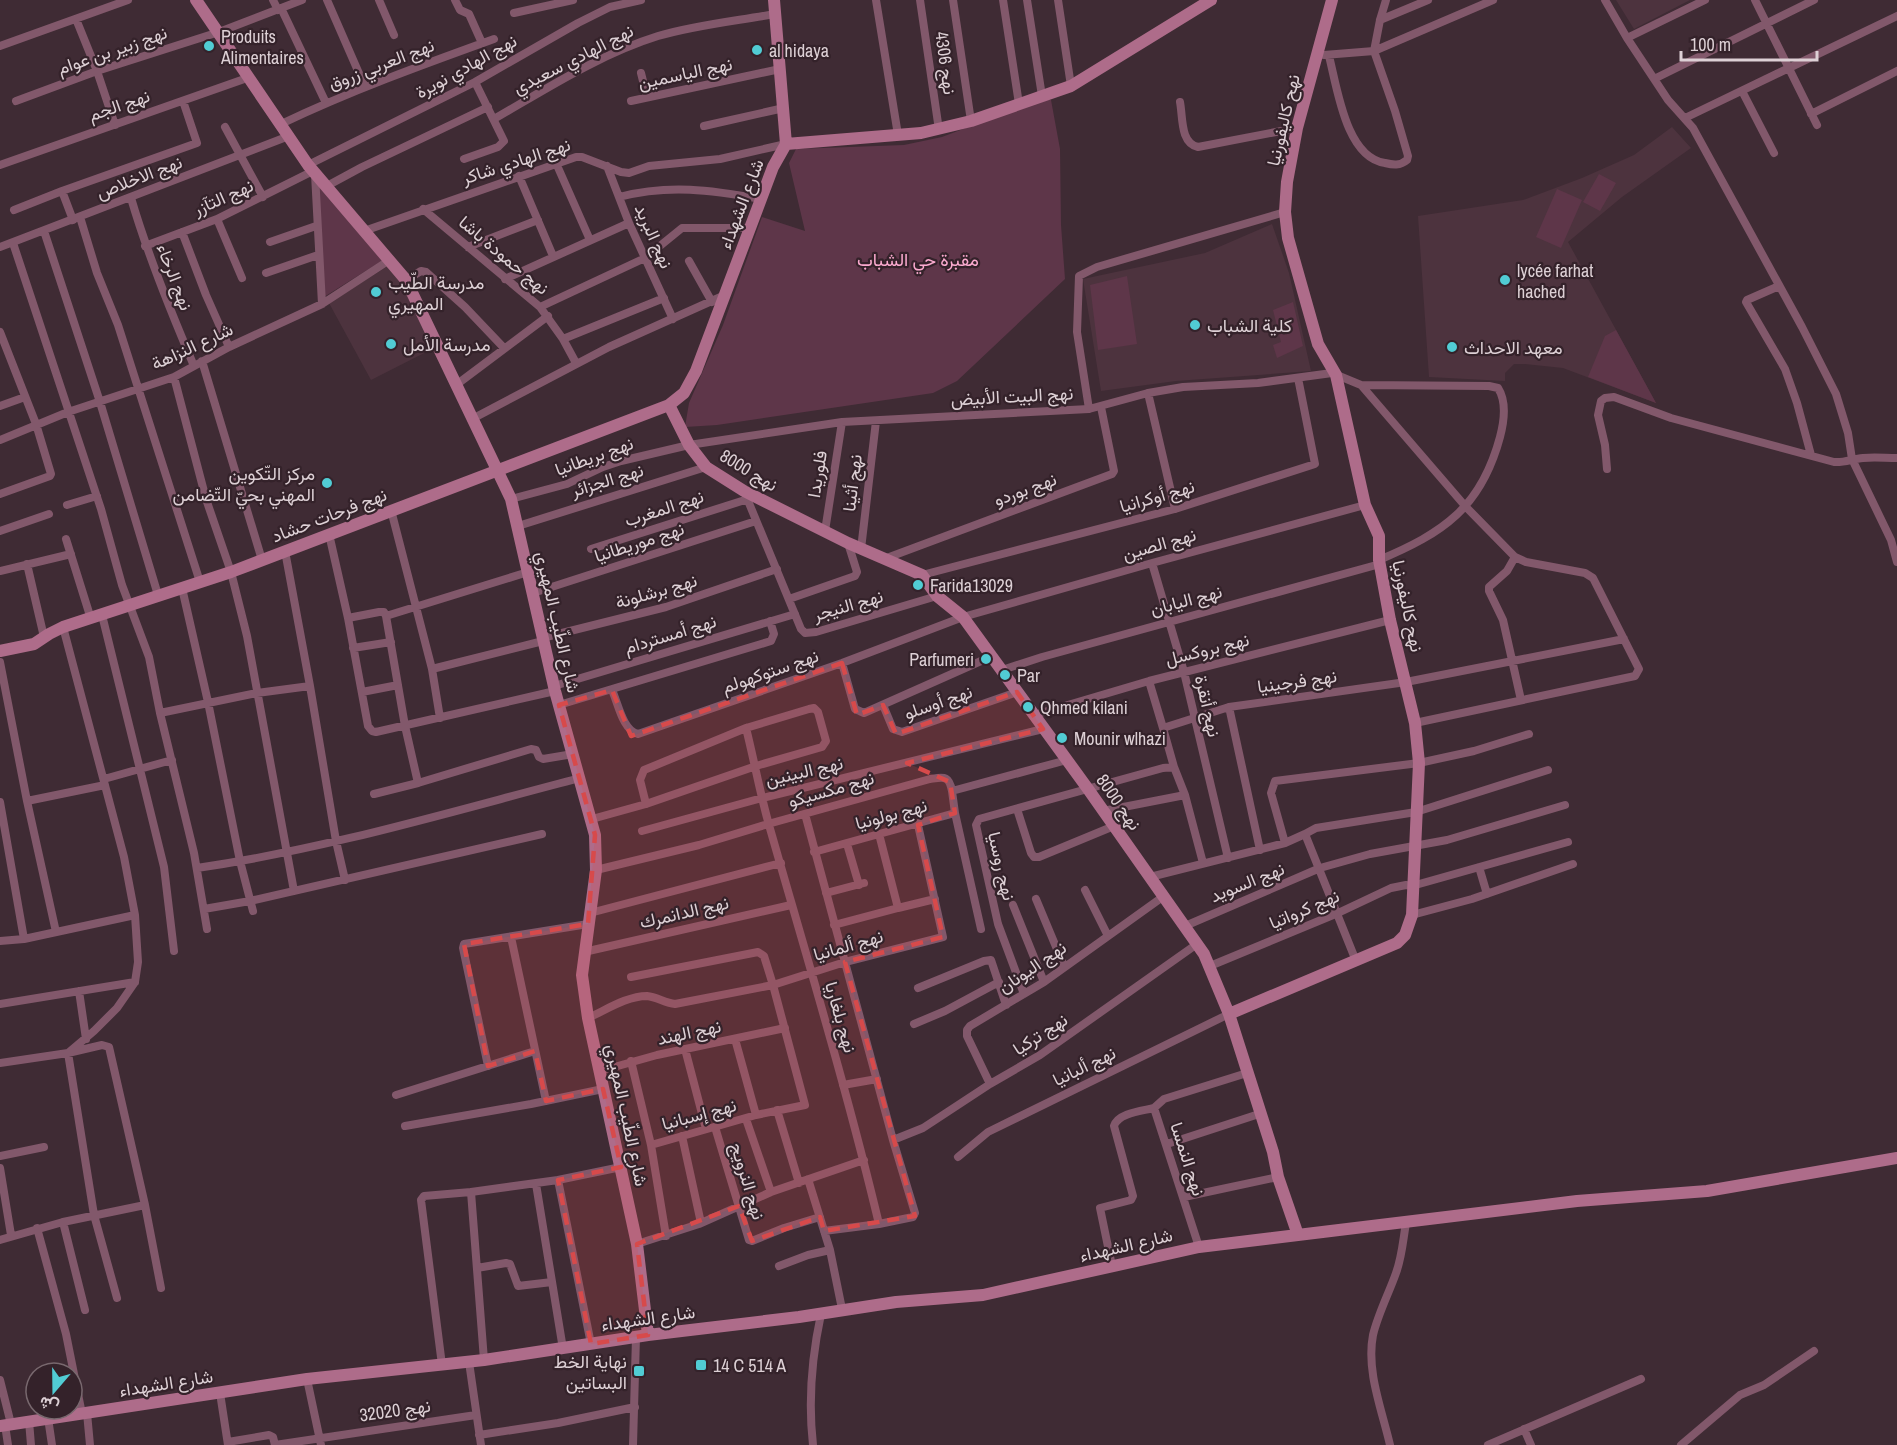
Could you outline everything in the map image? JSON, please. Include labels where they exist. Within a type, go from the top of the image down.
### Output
[{"type":"street","points":[[0,46],[128,0]]},
{"type":"street","name":"شارع الطّيب المهيري","points":[[196,0],[312,170],[406,280],[511,499],[555,689],[592,819],[597,847],[582,975],[588,1018],[637,1244],[642,1336]]},
{"type":"street","points":[[273,0],[280,9],[326,102]]},
{"type":"street","points":[[327,0],[365,87]]},
{"type":"street","points":[[379,0],[394,35]]},
{"type":"street","points":[[455,0],[460,10],[468,14],[482,44]]},
{"type":"street","points":[[514,13],[552,2],[573,0]]},
{"type":"street","name":"نهج الهادي نويرة","points":[[312,170],[475,82],[609,4],[639,0]]},
{"type":"street","name":"شارع الشهداء","points":[[669,405],[681,396],[690,384],[726,294],[749,228],[776,161],[786,144],[774,0]]},
{"type":"street","points":[[876,0],[898,135]]},
{"type":"street","name":"نهج 4306","points":[[920,0],[939,130]]},
{"type":"street","points":[[952,0],[971,121]]},
{"type":"street","points":[[1003,0],[1019,104]]},
{"type":"street","points":[[1027,0],[1042,96]]},
{"type":"street","points":[[1058,0],[1071,86]]},
{"type":"street","points":[[786,144],[939,130],[971,121],[1071,86],[1211,0]]},
{"type":"street","name":"نهح كاليفورنيا","points":[[1229,1014],[1401,940],[1408,929],[1412,915],[1419,763],[1415,723],[1389,620],[1379,562],[1379,536],[1365,505],[1336,375],[1318,344],[1288,238],[1285,212],[1287,182],[1298,128],[1323,55],[1332,0]]},
{"type":"street","points":[[1386,0],[1374,51],[1408,156],[1403,163],[1395,165],[1378,163],[1365,154],[1349,132],[1323,55],[1374,51],[1493,0]]},
{"type":"street","points":[[1380,20],[1428,0]]},
{"type":"street","points":[[1605,0],[1668,100],[1693,128],[1836,394],[1848,433],[1852,459],[1891,540],[1897,562]]},
{"type":"street","points":[[1627,38],[1705,0]]},
{"type":"street","points":[[1755,0],[1817,125]]},
{"type":"street","points":[[1654,79],[1814,0]]},
{"type":"street","name":"نهج زبير بن عوام","points":[[16,101],[97,71],[219,32],[297,1]]},
{"type":"street","name":"نهج الهادي سعيدي","points":[[494,119],[580,70],[633,45],[685,30],[775,14]]},
{"type":"street","points":[[1685,118],[1897,16]]},
{"type":"street","points":[[76,19],[115,125]]},
{"type":"street","name":"نهج العربي زروق","points":[[281,124],[326,102],[495,39]]},
{"type":"street","name":"نهج الياسمين","points":[[632,101],[780,69]]},
{"type":"street","points":[[1811,114],[1897,71]]},
{"type":"street","points":[[641,73],[647,97]]},
{"type":"street","name":"نهج الجم","points":[[0,165],[250,78]]},
{"type":"street","points":[[464,159],[498,147],[503,144],[504,138],[475,82]]},
{"type":"street","points":[[1742,90],[1774,153]]},
{"type":"street","points":[[14,210],[196,143],[183,101]]},
{"type":"street","points":[[1180,102],[1185,137],[1188,143],[1198,147],[1298,128]]},
{"type":"street","points":[[325,187],[488,107]]},
{"type":"street","points":[[704,126],[784,108]]},
{"type":"street","points":[[225,127],[264,197]]},
{"type":"street","name":"نهج الاخلاص","points":[[0,247],[289,136]]},
{"type":"street","name":"نهج الهادي شاكر","points":[[364,231],[394,225],[423,209],[576,157],[629,173],[649,166],[720,159],[786,144]]},
{"type":"street","points":[[556,163],[590,240]]},
{"type":"street","name":"نهج البريد","points":[[608,166],[629,222],[674,319]]},
{"type":"street","points":[[312,170],[322,304]]},
{"type":"street","name":"نهج التآزر","points":[[145,246],[217,219],[264,197],[312,170]]},
{"type":"street","points":[[519,176],[554,256]]},
{"type":"street","points":[[619,196],[658,189],[720,191],[761,199]]},
{"type":"street","points":[[62,191],[77,219],[117,325],[200,582]]},
{"type":"street","name":"نهج الرخاء","points":[[131,198],[145,246],[168,306],[198,363],[262,560]]},
{"type":"street","name":"نهج حمودة باشا","points":[[423,209],[540,307],[563,339],[576,363]]},
{"type":"street","points":[[1089,409],[1077,332],[1077,280],[1079,276],[1097,267],[1285,212]]},
{"type":"street","points":[[217,219],[242,278]]},
{"type":"street","points":[[468,247],[538,220]]},
{"type":"street","points":[[505,279],[629,222]]},
{"type":"street","points":[[270,242],[316,226]]},
{"type":"street","points":[[540,307],[645,258],[682,228],[749,228]]},
{"type":"street","points":[[44,231],[100,402],[158,596]]},
{"type":"street","points":[[182,232],[229,347]]},
{"type":"street","points":[[13,243],[97,496],[130,606],[149,657],[197,868],[207,929]]},
{"type":"street","points":[[266,273],[318,255]]},
{"type":"street","name":"شارع النزاهة","points":[[0,440],[68,412],[174,376],[229,347],[322,304],[388,261]]},
{"type":"street","points":[[689,261],[712,302]]},
{"type":"street","points":[[406,280],[421,271],[426,272],[465,307],[504,348]]},
{"type":"street","points":[[1779,285],[1746,302],[1785,369],[1811,455]]},
{"type":"street","points":[[472,419],[576,363],[726,294]]},
{"type":"street","points":[[563,339],[664,298]]},
{"type":"street","points":[[456,385],[548,316]]},
{"type":"street","points":[[0,332],[3,350],[36,424],[51,473],[50,476],[0,494]]},
{"type":"street","name":"نهج البيت الأبيض","points":[[689,445],[842,422],[1089,409],[1148,393],[1183,387],[1258,383],[1332,373],[1336,375]]},
{"type":"street","points":[[1336,375],[1361,386],[1466,507],[1515,557],[1526,562],[1585,573],[1593,578],[1639,669],[1635,676],[1415,723]]},
{"type":"street","points":[[174,376],[206,499],[231,572],[247,636],[294,891]]},
{"type":"street","name":"نهج أوكرانيا","points":[[922,574],[1175,509],[1315,464],[1298,378]]},
{"type":"street","name":"نهج اليابان","points":[[1002,670],[1379,562],[1434,532],[1466,507],[1483,483],[1502,431],[1504,405],[1498,388],[1489,386],[1361,386]]},
{"type":"street","points":[[1148,393],[1175,509]]},
{"type":"street","points":[[0,405],[25,397]]},
{"type":"street","points":[[1606,469],[1605,445],[1598,410],[1601,401],[1609,397],[1671,418],[1841,463],[1852,459],[1897,458]]},
{"type":"street","name":"نهج 8000","points":[[669,405],[689,445],[706,467],[746,495],[861,549],[922,574],[937,596],[963,617],[1185,926],[1210,966],[1229,1014],[1273,1152],[1278,1177],[1298,1235]]},
{"type":"street","name":"نهج فرحات حشاد","points":[[0,651],[34,644],[63,627],[231,572],[669,405]]},
{"type":"street","name":"نهج بوردو","points":[[884,559],[1112,474],[1114,471],[1111,450],[1101,407]]},
{"type":"street","name":"نهج أثينا","points":[[861,549],[876,421]]},
{"type":"street","name":"فلوريدا","points":[[825,531],[842,422]]},
{"type":"street","name":"نهج بريطانيا","points":[[511,499],[567,484],[621,461],[689,445]]},
{"type":"street","name":"نهج الجزائر","points":[[518,526],[706,467]]},
{"type":"street","name":"نهج النيجر","points":[[746,495],[803,632],[808,633],[937,596]]},
{"type":"street","name":"نهج المغرب","points":[[591,549],[746,495]]},
{"type":"street","points":[[67,505],[97,496]]},
{"type":"street","name":"نهج الصين","points":[[963,617],[1365,505]]},
{"type":"street","points":[[391,510],[432,669],[440,718]]},
{"type":"street","points":[[0,531],[50,514]]},
{"type":"street","name":"نهج موريطانيا","points":[[533,593],[756,521]]},
{"type":"street","points":[[329,534],[362,692],[398,684]]},
{"type":"street","points":[[66,539],[96,617],[140,768],[167,883],[174,951]]},
{"type":"street","name":"نهج النيجر","points":[[789,599],[855,576],[857,572],[848,543]]},
{"type":"street","points":[[285,551],[336,841],[345,880]]},
{"type":"street","points":[[0,571],[71,554]]},
{"type":"street","points":[[1515,557],[1507,571],[1488,589],[1503,620],[1521,700]]},
{"type":"street","name":"نهج أنقرة","points":[[1152,563],[1184,672],[1228,858]]},
{"type":"street","points":[[27,564],[44,637]]},
{"type":"street","name":"نهج برشلونة","points":[[432,669],[666,607],[777,569]]},
{"type":"street","points":[[386,616],[528,572]]},
{"type":"street","points":[[182,588],[240,861],[253,911]]},
{"type":"street","points":[[348,618],[385,613],[405,726],[418,783]]},
{"type":"street","name":"نهج أمستردام","points":[[362,692],[368,726],[376,732],[555,689],[795,614]]},
{"type":"street","name":"نهج ستوكهولم","points":[[612,690],[628,728],[633,734],[638,734],[842,663],[963,617]]},
{"type":"street","name":"نهج بروكسل","points":[[1035,715],[1149,681],[1389,620]]},
{"type":"street","points":[[559,705],[771,640],[774,634],[770,621]]},
{"type":"street","points":[[63,627],[124,857],[135,915],[138,962],[135,982],[117,1008],[86,1039],[68,1053]]},
{"type":"street","name":"نهج فرجينيا","points":[[1163,728],[1229,707],[1406,682],[1624,639]]},
{"type":"street","points":[[353,648],[391,642]]},
{"type":"street","points":[[842,663],[858,711],[864,713],[990,657]]},
{"type":"street","points":[[0,662],[56,932]]},
{"type":"street","points":[[1149,681],[1174,767],[1185,795],[1203,863]]},
{"type":"street","points":[[160,712],[257,693],[310,686]]},
{"type":"street","name":"نهج أوسلو","points":[[883,705],[893,729],[902,732],[1017,692]]},
{"type":"street","points":[[1229,707],[1260,850]]},
{"type":"street","points":[[592,819],[646,804],[756,766],[822,747],[826,741],[818,712],[814,708],[746,728],[644,770],[640,780],[646,804]]},
{"type":"street","points":[[0,721],[11,718]]},
{"type":"street","name":"نهج بلغاريا","points":[[746,728],[768,824],[864,1160],[879,1224]]},
{"type":"street","name":"نهج البينين","points":[[642,831],[762,798],[1043,729]]},
{"type":"street","points":[[1285,843],[1271,793],[1275,781],[1419,763],[1474,751],[1529,734]]},
{"type":"street","points":[[374,794],[418,783],[531,748],[536,750],[539,757],[543,759],[573,754]]},
{"type":"street","points":[[27,801],[105,782],[140,768],[172,760]]},
{"type":"street","points":[[952,791],[1067,760]]},
{"type":"street","name":"نهج روسيا","points":[[1024,994],[998,924],[976,825],[979,819],[1163,768],[1174,767]]},
{"type":"street","points":[[1150,877],[1285,843],[1316,828],[1416,812],[1548,770]]},
{"type":"street","name":"نهج مكسيكو","points":[[596,870],[942,777],[950,782],[952,791]]},
{"type":"street","points":[[197,868],[336,841],[580,778]]},
{"type":"street","name":"نهج بولونيا","points":[[814,852],[955,813],[952,791]]},
{"type":"street","points":[[1103,811],[1185,795]]},
{"type":"street","points":[[0,802],[24,939]]},
{"type":"street","name":"نهج السويد","points":[[1185,926],[1320,868],[1371,854],[1415,847],[1481,831],[1565,805]]},
{"type":"street","points":[[1017,809],[1034,857],[1114,826]]},
{"type":"street","points":[[955,813],[981,929]]},
{"type":"street","points":[[805,814],[893,1140],[915,1213],[913,1217],[879,1224],[824,1231]]},
{"type":"street","name":"نهج ألمانيا","points":[[588,1018],[629,999],[651,996],[663,1002],[675,1004],[772,985],[845,962],[943,937],[918,825]]},
{"type":"street","points":[[204,909],[345,880],[542,834]]},
{"type":"street","points":[[879,834],[898,908]]},
{"type":"street","points":[[1305,834],[1356,961]]},
{"type":"street","name":"نهج كرواتيا","points":[[1210,966],[1338,913],[1391,888],[1412,886],[1568,842]]},
{"type":"street","points":[[826,893],[861,884],[847,844]]},
{"type":"street","points":[[488,1066],[464,946],[466,943],[511,937],[589,918],[781,863]]},
{"type":"street","points":[[1412,915],[1487,894],[1573,864]]},
{"type":"street","points":[[1479,867],[1487,894]]},
{"type":"street","points":[[1085,890],[1108,936]]},
{"type":"street","name":"نهج اليونان","points":[[990,1084],[966,1036],[967,1030],[1044,982],[1164,897]]},
{"type":"street","points":[[834,925],[935,899]]},
{"type":"street","points":[[1036,899],[1064,966]]},
{"type":"street","points":[[1013,904],[1044,982]]},
{"type":"street","name":"نهج الدانمرك","points":[[584,952],[792,905]]},
{"type":"street","points":[[0,941],[24,939],[135,915]]},
{"type":"street","points":[[511,937],[546,1101]]},
{"type":"street","name":"نهج تركيا","points":[[893,1140],[923,1128],[990,1084],[1040,1055],[1197,944]]},
{"type":"street","points":[[631,977],[758,952],[764,956],[785,1028]]},
{"type":"street","points":[[918,988],[990,960],[1006,1005]]},
{"type":"street","points":[[0,1004],[135,982]]},
{"type":"street","points":[[914,1024],[945,1011],[999,982]]},
{"type":"street","points":[[79,991],[86,1039]]},
{"type":"street","name":"نهج ألبانيا","points":[[958,1156],[1000,1125],[1229,1014]]},
{"type":"street","name":"نهج الهند","points":[[600,1071],[631,1061],[785,1028]]},
{"type":"street","name":"نهج إسبانيا","points":[[631,1061],[651,1145],[756,1115],[806,1105],[785,1028]]},
{"type":"street","points":[[735,1039],[756,1115]]},
{"type":"street","points":[[0,1063],[68,1053],[102,1044],[109,1047],[145,1205],[161,1288]]},
{"type":"street","points":[[685,1049],[711,1128]]},
{"type":"street","points":[[396,1095],[536,1051]]},
{"type":"street","points":[[68,1053],[94,1215],[117,1298]]},
{"type":"street","name":"نهج النمسا","points":[[1199,1247],[1154,1108],[1164,1099],[1247,1073]]},
{"type":"street","points":[[843,1085],[877,1079]]},
{"type":"street","points":[[405,1126],[603,1089]]},
{"type":"street","points":[[1112,1266],[1100,1208],[1131,1200],[1132,1196],[1114,1126],[1115,1121],[1121,1117],[1154,1108]]},
{"type":"street","points":[[777,1110],[799,1183]]},
{"type":"street","points":[[1167,1144],[1259,1114]]},
{"type":"street","points":[[746,1119],[771,1192]]},
{"type":"street","name":"نهج النرويج","points":[[711,1128],[751,1241],[820,1216]]},
{"type":"street","points":[[682,1136],[701,1222]]},
{"type":"street","points":[[651,1145],[666,1236]]},
{"type":"street","points":[[0,1156],[44,1147]]},
{"type":"street","name":"شارع الشهداء","points":[[84,1413],[307,1379],[469,1362],[642,1336],[821,1314],[842,1309],[983,1295],[1199,1247],[1577,1201],[1707,1191],[1897,1158]]},
{"type":"street","points":[[637,1244],[666,1236],[771,1192],[864,1160]]},
{"type":"street","points":[[442,1365],[421,1200],[424,1196],[536,1184],[621,1167]]},
{"type":"street","points":[[0,1168],[11,1235]]},
{"type":"street","points":[[1184,1197],[1278,1177]]},
{"type":"street","points":[[558,1179],[591,1344]]},
{"type":"street","points":[[808,1179],[830,1250],[842,1309]]},
{"type":"street","points":[[536,1184],[563,1348]]},
{"type":"street","points":[[471,1192],[484,1360]]},
{"type":"street","points":[[0,1240],[37,1228],[145,1205]]},
{"type":"street","points":[[63,1222],[85,1310]]},
{"type":"street","points":[[1390,1445],[1374,1380],[1371,1355],[1373,1334],[1399,1263],[1406,1223]]},
{"type":"street","points":[[37,1228],[72,1361]]},
{"type":"street","points":[[779,1266],[808,1255],[830,1250]]},
{"type":"street","points":[[477,1268],[510,1264],[517,1285],[520,1287],[552,1282]]},
{"type":"street","points":[[813,1445],[810,1402],[821,1314]]},
{"type":"street","points":[[633,1445],[634,1407],[642,1336]]},
{"type":"street","points":[[1680,1445],[1740,1395],[1764,1385],[1815,1351]]},
{"type":"street","points":[[469,1362],[481,1445]]},
{"type":"street","points":[[307,1379],[320,1441]]},
{"type":"street","points":[[1488,1445],[1641,1379]]},
{"type":"street","points":[[0,1380],[8,1445]]},
{"type":"street","points":[[220,1393],[228,1443],[269,1436],[273,1437],[275,1445]]},
{"type":"street","points":[[479,1435],[558,1423],[634,1407]]},
{"type":"street","points":[[84,1413],[90,1445]]},
{"type":"street","name":"نهج 32020","points":[[275,1445],[320,1441],[476,1415]]},
{"type":"street","points":[[29,1421],[31,1445]]},
{"type":"street","name":"شارع الشهداء","points":[[5,1425],[29,1421]]},
{"type":"street","points":[[48,1421],[52,1445]]},
{"type":"street","points":[[1524,1429],[1531,1445]]},
{"type":"highlighted area","points":[[842,663],[857,715],[883,705],[896,734],[1017,692],[1043,729],[907,763],[950,782],[955,813],[918,825],[943,937],[845,962],[915,1216],[824,1231],[820,1217],[752,1241],[739,1206],[637,1244],[648,1335],[591,1344],[558,1180],[621,1167],[603,1089],[546,1101],[535,1051],[488,1066],[464,944],[588,924],[595,835],[559,705],[612,690],[631,736]]},
{"type":"shaded area","points":[[1616,0],[1690,0],[1634,29]]},
{"type":"shaded area","name":"lycée farhat hached","points":[[1672,127],[1691,148],[1622,197],[1568,242],[1656,403],[1563,368],[1514,364],[1505,373],[1505,381],[1429,377],[1418,216],[1523,200],[1634,155]]},
{"type":"shaded area","name":"كلية الشباب","points":[[1272,224],[1289,273],[1311,371],[1176,381],[1101,391],[1083,279],[1205,253]]},
{"type":"shaded area","points":[[388,266],[402,281],[434,348],[371,380],[329,303]]},
{"type":"green space","name":"مقبرة حي الشباب","points":[[1042,99],[1051,100],[1060,149],[1061,225],[1065,279],[957,381],[933,393],[717,425],[685,427],[689,403],[723,325],[762,217],[805,231],[789,163],[796,149],[904,145],[942,137]]},
{"type":"green space","points":[[1599,174],[1616,183],[1600,211],[1583,202]]},
{"type":"green space","points":[[315,180],[383,260],[324,297]]},
{"type":"green space","points":[[1557,189],[1582,200],[1561,248],[1536,237]]},
{"type":"green space","points":[[1127,276],[1137,344],[1098,350],[1090,285]]},
{"type":"green space","points":[[1293,302],[1303,346],[1277,358],[1273,345],[1281,342],[1273,310]]},
{"type":"green space","points":[[1616,330],[1656,403],[1588,377],[1605,336]]},
{"type":"place","name":"Produits Alimentaires","points":[[209,46]]},
{"type":"place","name":"al hidaya","points":[[757,50]]},
{"type":"place","name":"lycée farhat hached","points":[[1505,280]]},
{"type":"place","name":"مدرسة الطّيب المهيري","points":[[376,292]]},
{"type":"place","name":"كلية الشباب","points":[[1195,325]]},
{"type":"place","name":"مدرسة الأمل","points":[[391,344]]},
{"type":"place","name":"معهد الاحداث","points":[[1452,347]]},
{"type":"place","name":"مركز التّكوين المهني بحيّ التّضامن","points":[[327,483]]},
{"type":"place","name":"Farida13029","points":[[918,585]]},
{"type":"place","name":"Parfumeri","points":[[986,659]]},
{"type":"place","name":"Par","points":[[1005,675]]},
{"type":"place","name":"Qhmed kilani","points":[[1028,707]]},
{"type":"place","name":"Mounir wlhazi","points":[[1062,738]]},
{"type":"place","name":"14 C 514 A","points":[[701,1365]]},
{"type":"place","name":"نهاية الخط البساتين","points":[[639,1371]]}]
